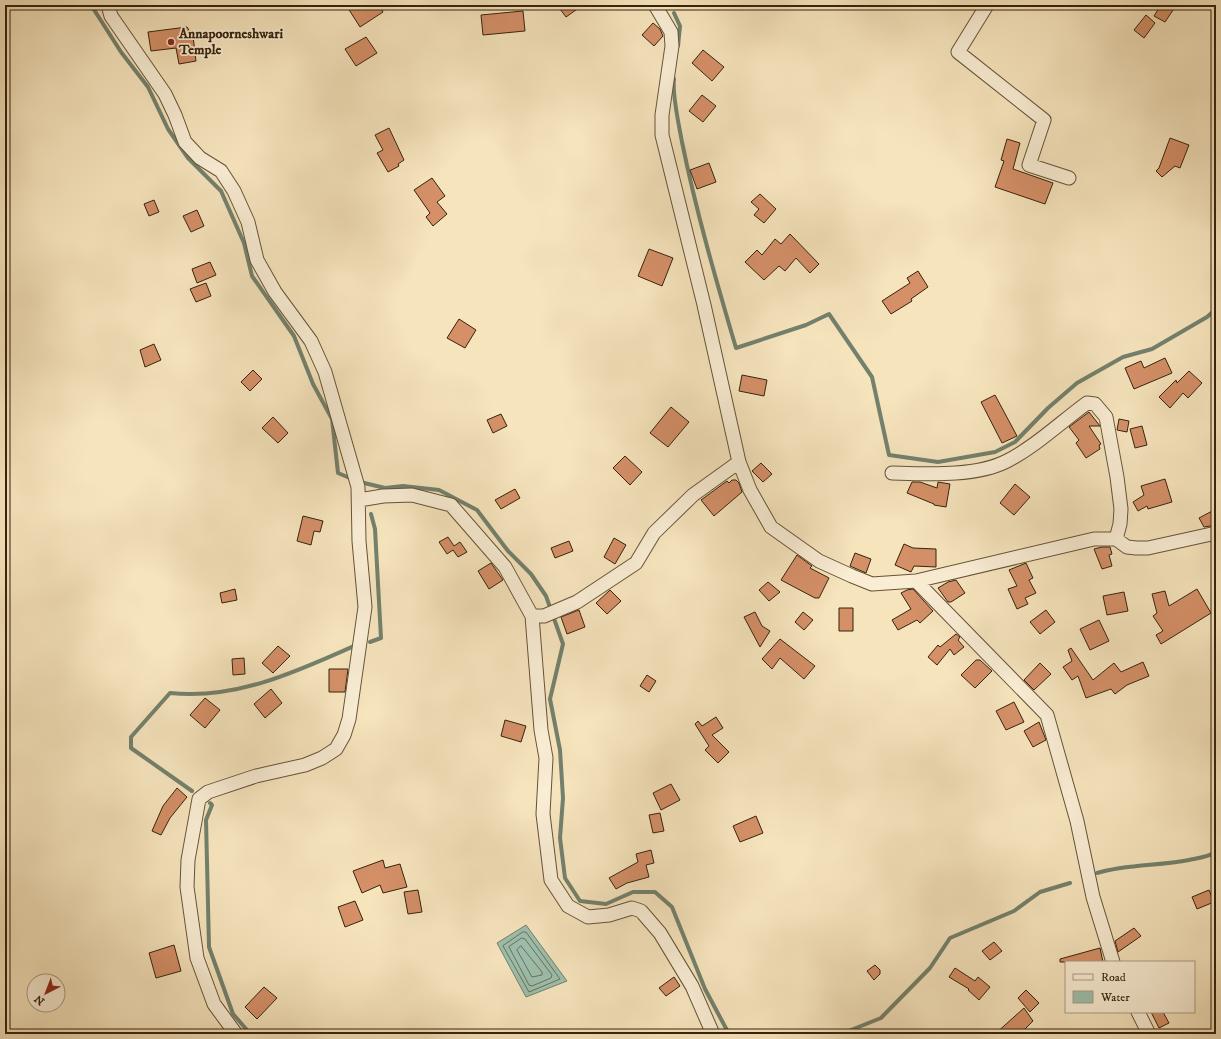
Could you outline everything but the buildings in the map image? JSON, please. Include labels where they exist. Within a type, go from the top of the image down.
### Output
[{"type":"street","points":[[108,5],[111,16],[165,94],[185,142],[200,158],[221,171],[234,191],[248,222],[258,260],[275,292],[310,341],[325,372],[352,465],[358,493],[365,607],[349,719],[344,735],[336,749],[322,758],[305,764],[256,776],[208,792],[199,799],[196,809],[188,860],[187,887],[197,958],[214,1004],[236,1034]]},
{"type":"street","points":[[655,5],[671,32],[672,46],[662,115],[662,135],[704,305],[739,462],[750,490],[771,527],[819,561],[872,584],[916,581],[1094,539],[1116,539],[1127,547],[1148,548],[1216,533]]},
{"type":"street","points":[[987,5],[958,52],[1044,120],[1029,165],[1069,178]]},
{"type":"street","points":[[892,473],[927,474],[983,470],[1007,461],[1034,444],[1088,403],[1096,404],[1106,417],[1117,477],[1121,509],[1120,524],[1116,539]]},
{"type":"street","points":[[538,616],[577,602],[636,563],[654,533],[659,528],[693,495],[739,462]]},
{"type":"street","points":[[358,493],[383,496],[412,496],[451,505],[505,567],[538,616],[541,730],[546,758],[544,814],[551,880],[568,906],[588,917],[609,915],[632,908],[641,911],[660,933],[692,986],[713,1034]]},
{"type":"street","points":[[916,581],[1047,715],[1077,821],[1093,897],[1113,961]]},
{"type":"street","points":[[1138,1013],[1149,1034]]},
{"type":"water","points":[[526,925],[567,981],[526,997],[497,943]]},
{"type":"waterway","points":[[91,5],[121,52],[148,87],[168,129],[188,158],[221,191],[244,243],[252,276],[294,336],[313,384],[332,419],[338,473],[352,479]]},
{"type":"waterway","points":[[674,13],[680,26],[678,46]]},
{"type":"waterway","points":[[674,79],[676,110],[682,142],[707,245],[736,348],[806,325],[829,314],[872,377],[889,455],[938,462],[995,452],[1015,442],[1048,408],[1077,383],[1123,357],[1152,349],[1207,317],[1216,309]]},
{"type":"waterway","points":[[360,482],[385,488],[403,486],[439,490],[477,510],[508,551],[531,574],[546,596],[563,644],[550,699],[560,750],[563,798],[560,838],[565,878],[580,901],[606,904],[633,892],[655,892],[672,907],[705,989],[729,1034]]},
{"type":"waterway","points":[[370,642],[381,638],[375,529],[371,514]]},
{"type":"waterway","points":[[192,791],[131,748],[131,737],[170,693],[194,694],[218,692],[265,682],[354,646]]},
{"type":"waterway","points":[[210,803],[212,805],[206,820],[209,947],[233,1014],[247,1030],[248,1034]]},
{"type":"waterway","points":[[1097,873],[1120,868],[1189,860],[1207,856],[1216,852]]},
{"type":"waterway","points":[[841,1034],[881,1018],[930,968],[950,938],[1014,911],[1040,892],[1070,883]]},
{"type":"place","name":"Annapoorneshwari Temple","points":[[171,42]]}]
